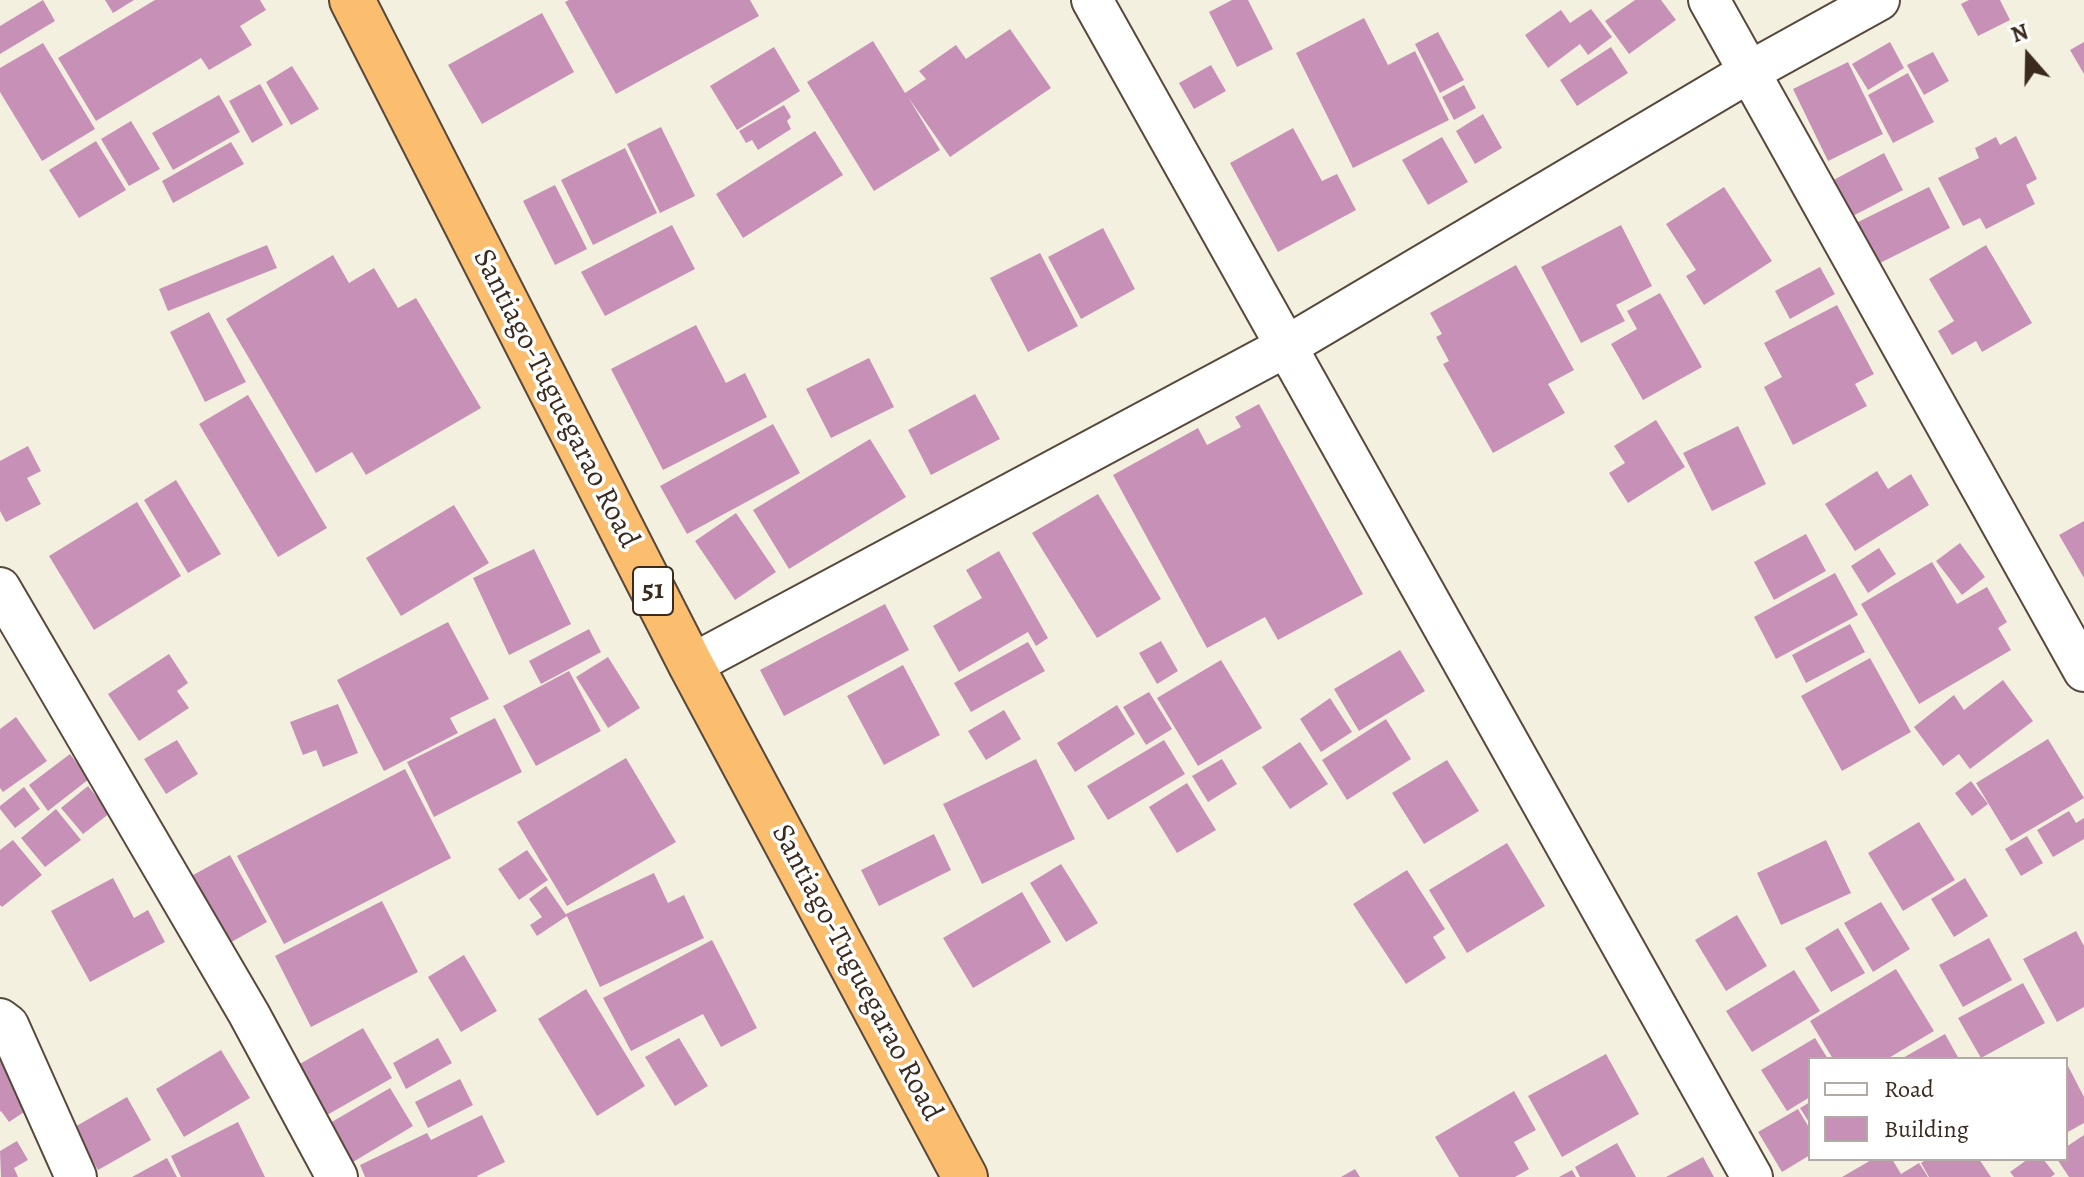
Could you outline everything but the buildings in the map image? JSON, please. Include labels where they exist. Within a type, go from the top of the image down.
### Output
[{"type":"highway","name":"Santiago-Tuguegarao Road","points":[[352,0],[691,665],[965,1177]]},
{"type":"street","points":[[1092,0],[1752,1177]]},
{"type":"street","points":[[1709,0],[2084,671]]},
{"type":"street","points":[[691,665],[1287,346],[1749,72],[1879,0]]},
{"type":"street","points":[[0,588],[249,1014],[337,1177]]},
{"type":"street","points":[[0,1019],[8,1025],[76,1177]]}]
